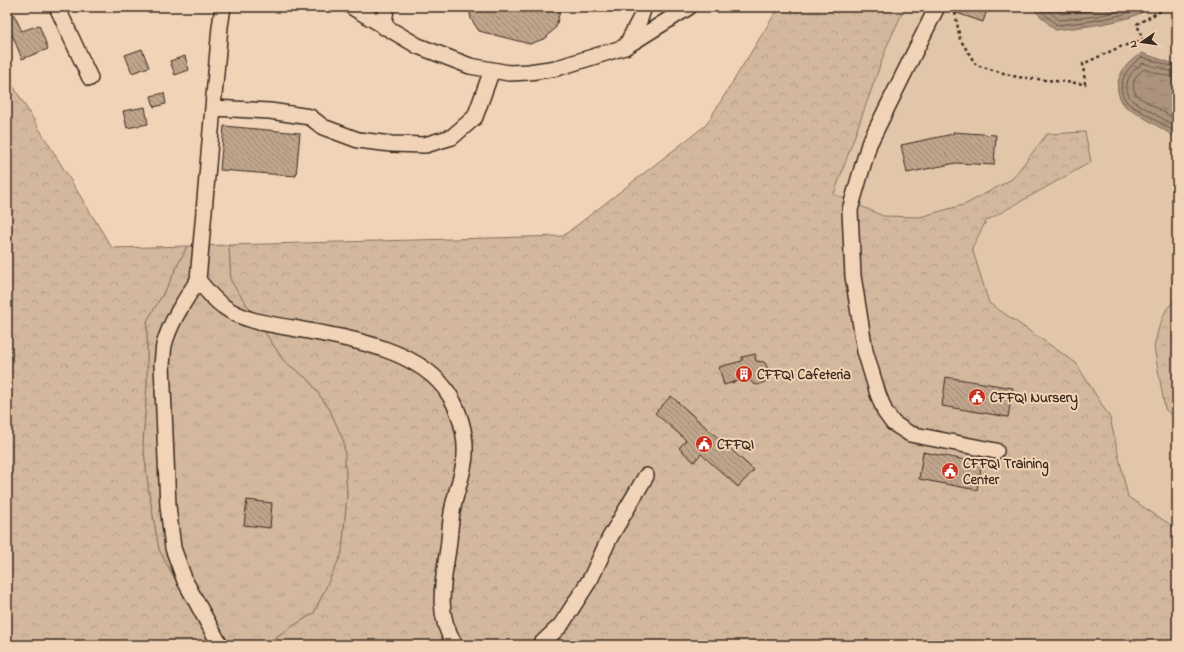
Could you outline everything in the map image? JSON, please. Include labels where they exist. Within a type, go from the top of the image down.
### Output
[{"type":"street","points":[[57,7],[90,78]]},
{"type":"street","points":[[220,645],[185,581],[173,548],[168,506],[162,364],[164,345],[170,329],[185,300],[198,280],[223,7]]},
{"type":"street","points":[[352,7],[418,46],[470,66],[509,73],[556,68],[625,47],[689,7]]},
{"type":"street","points":[[384,27],[386,7]]},
{"type":"street","points":[[625,47],[640,19],[644,7]]},
{"type":"street","points":[[937,7],[869,144],[850,210],[853,276],[865,351],[878,394],[885,412],[893,423],[910,434],[996,451]]},
{"type":"street","points":[[213,108],[270,111],[310,117],[324,127],[358,140],[391,144],[425,145],[452,137],[475,118],[492,70]]},
{"type":"street","points":[[198,280],[209,294],[224,307],[257,322],[371,344],[415,362],[435,376],[450,396],[458,414],[464,436],[465,455],[453,507],[442,585],[442,614],[448,634],[455,645]]},
{"type":"street","points":[[540,645],[561,625],[591,578],[609,539],[646,476]]},
{"type":"path","points":[[954,7],[960,39],[976,65],[1017,77],[1085,84],[1083,64],[1120,47],[1143,40],[1137,24],[1168,7]]},
{"type":"shaded area","points":[[905,7],[1177,7],[1177,297],[1166,310],[1165,409],[1177,420],[1177,529],[1128,497],[1110,418],[1030,332],[989,303],[972,248],[985,221],[1091,162],[1047,134],[1012,179],[966,204],[920,217],[883,216],[834,194],[887,46]]},
{"type":"green space","points":[[779,7],[905,7],[887,46],[834,194],[883,216],[920,217],[966,204],[1012,179],[1047,134],[1085,132],[1091,162],[986,221],[972,248],[989,303],[1076,363],[1110,418],[1128,497],[1177,529],[1177,645],[266,645],[265,644],[314,613],[342,553],[347,495],[344,442],[330,410],[309,380],[284,361],[231,281],[229,245],[563,236],[706,125]]},
{"type":"green space","points":[[7,76],[112,248],[187,246],[167,287],[147,321],[147,382],[143,444],[149,493],[159,550],[211,645],[7,645]]},
{"type":"green space","points":[[229,245],[231,281],[284,361],[309,380],[330,410],[344,442],[347,495],[342,553],[314,613],[266,643],[266,645],[211,645],[159,550],[149,493],[143,444],[147,382],[147,321],[167,287],[187,246]]},
{"type":"green space","points":[[1177,297],[1177,420],[1165,409],[1154,347],[1159,327],[1166,310]]},
{"type":"water","points":[[1031,7],[1148,7],[1132,17],[1090,26],[1055,30]]},
{"type":"water","points":[[1142,53],[1177,65],[1177,138],[1125,106],[1120,98],[1118,83],[1120,76],[1129,63]]},
{"type":"building","points":[[469,7],[561,7],[556,27],[546,38],[530,44],[479,31],[471,19]]},
{"type":"building","points":[[946,7],[988,7],[983,22],[945,9]]},
{"type":"building","points":[[11,9],[22,31],[39,25],[48,49],[22,59],[7,22],[7,11]]},
{"type":"building","points":[[142,49],[149,67],[132,73],[125,55]]},
{"type":"building","points":[[185,56],[189,70],[175,75],[170,61]]},
{"type":"building","points":[[164,93],[166,104],[154,107],[151,96]]},
{"type":"building","points":[[145,107],[148,124],[127,128],[123,111]]},
{"type":"building","points":[[224,126],[300,133],[296,176],[220,170]]},
{"type":"building","points":[[953,132],[996,135],[994,165],[956,163],[907,173],[901,145],[953,134]]},
{"type":"building","name":"CFFQI Cafeteria","points":[[755,354],[756,361],[764,362],[769,370],[767,381],[758,385],[753,384],[748,378],[724,385],[719,367],[742,361],[742,357]]},
{"type":"building","name":"CFFQI Nursery","points":[[946,377],[1013,388],[1008,417],[942,406]]},
{"type":"building","name":"CFFQI","points":[[671,396],[754,470],[738,487],[701,454],[694,462],[679,448],[686,440],[655,413]]},
{"type":"building","name":"CFFQI Training Center","points":[[923,452],[982,463],[977,490],[919,479]]},
{"type":"building","points":[[247,500],[272,503],[270,528],[244,525]]},
{"type":"place","name":"CFFQI Cafeteria","points":[[744,374]]},
{"type":"place","name":"CFFQI Nursery","points":[[977,397]]},
{"type":"place","name":"CFFQI","points":[[704,444]]},
{"type":"place","name":"CFFQI Training Center","points":[[950,471]]}]
